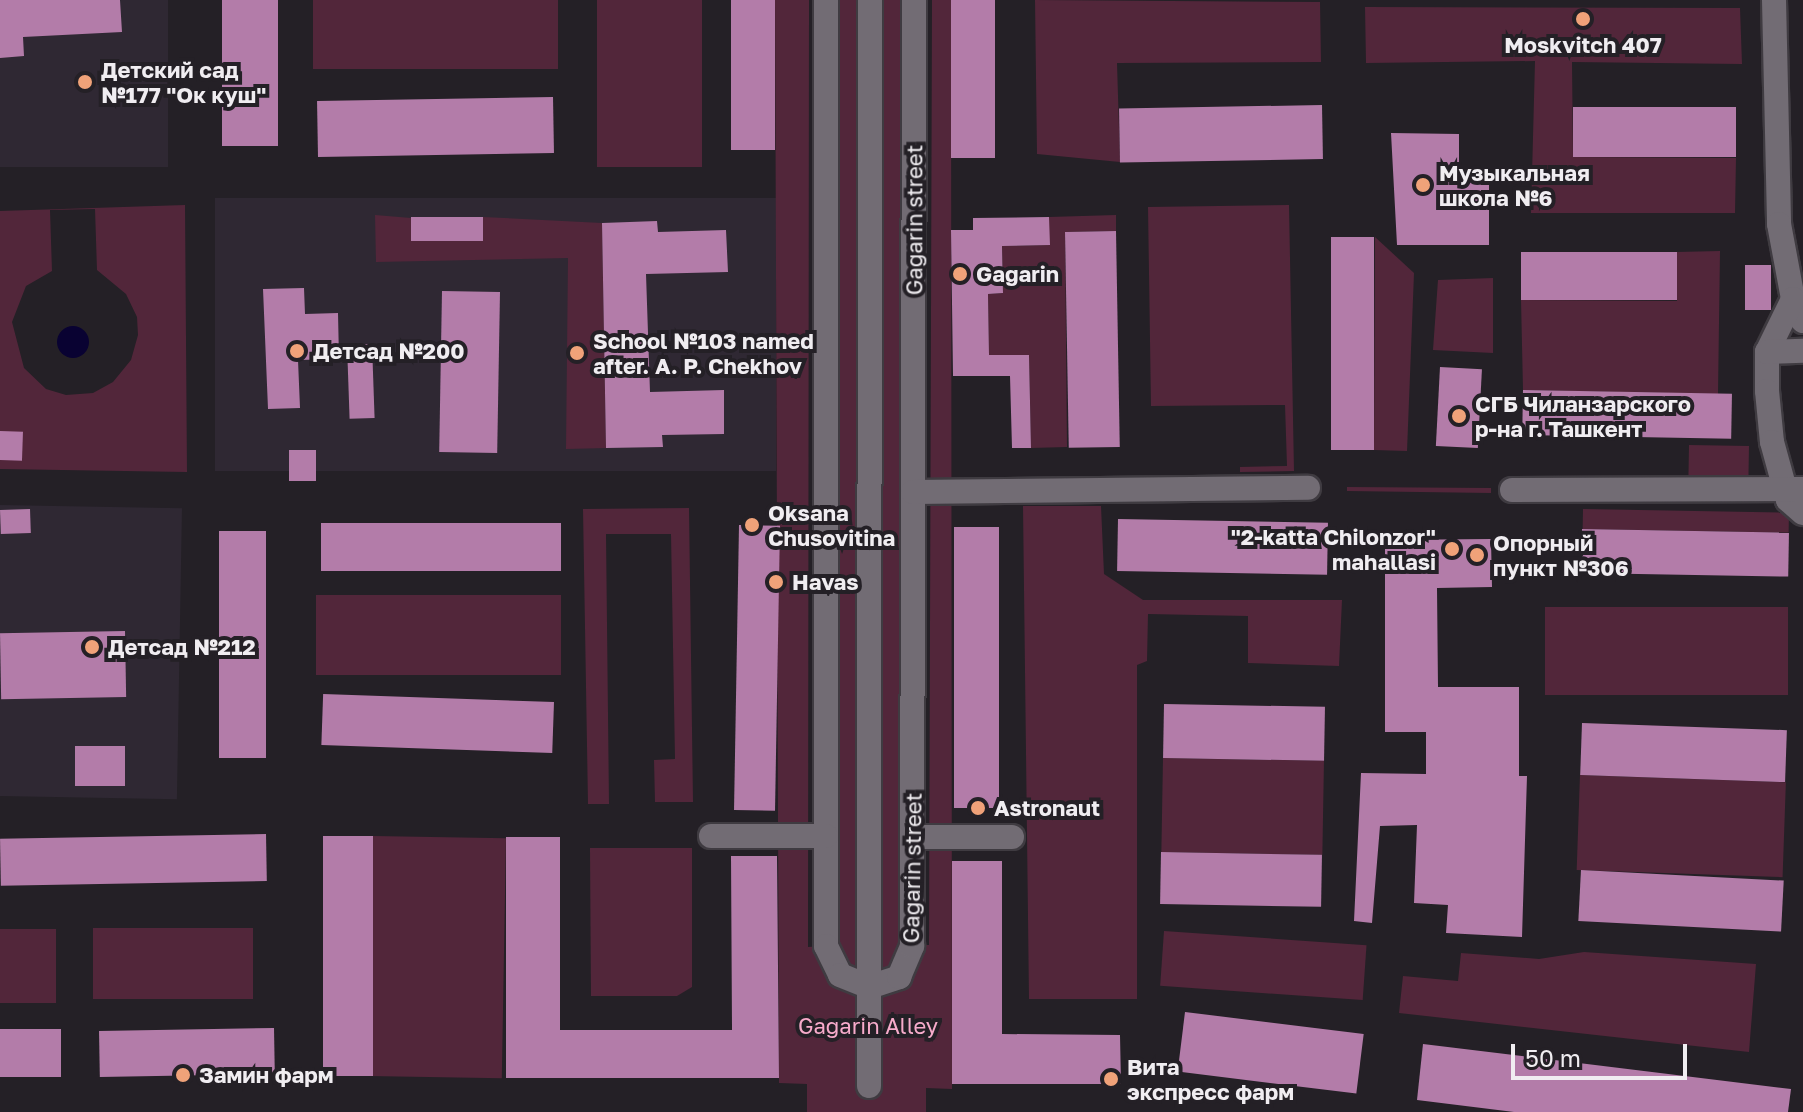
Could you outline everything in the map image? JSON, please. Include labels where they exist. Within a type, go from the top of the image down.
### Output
[{"type":"street","points":[[826,0],[828,955],[846,981],[869,987]]},
{"type":"street","points":[[869,1086],[870,0]]},
{"type":"street","name":"Gagarin street","points":[[869,987],[899,977],[911,955],[914,0]]},
{"type":"street","points":[[1774,0],[1779,224],[1798,310],[1767,352],[1772,442],[1794,489]]},
{"type":"street","points":[[1767,352],[1803,351]]},
{"type":"street","points":[[913,492],[1308,488]]},
{"type":"street","points":[[1512,490],[1794,489]]},
{"type":"street","points":[[1794,489],[1788,500],[1803,513]]},
{"type":"street","points":[[711,836],[826,836]]},
{"type":"street","points":[[913,837],[1012,837]]},
{"type":"shaded area","name":"Детский сад №177 \"Ок куш\"","points":[[0,0],[168,0],[168,167],[0,167]]},
{"type":"shaded area","name":"School №103 named after. A. P. Chekhov","points":[[215,198],[776,198],[776,471],[215,471]]},
{"type":"shaded area","points":[[73,326],[84,331],[89,342],[84,353],[73,358],[62,353],[57,342],[62,331]]},
{"type":"shaded area","name":"Детсад №212","points":[[0,505],[182,508],[177,799],[0,796]]},
{"type":"green space","points":[[313,0],[558,0],[558,69],[313,69]]},
{"type":"green space","points":[[597,0],[702,0],[702,167],[597,167]]},
{"type":"green space","name":"Gagarin Alley","points":[[775,0],[809,0],[808,947],[837,945],[838,0],[902,0],[901,945],[929,945],[932,0],[951,0],[952,1089],[926,1088],[926,1112],[807,1112],[807,1084],[779,1083]]},
{"type":"green space","points":[[1035,0],[1320,2],[1321,62],[1117,63],[1120,162],[1037,154]]},
{"type":"green space","points":[[1365,7],[1740,8],[1742,64],[1572,62],[1573,157],[1736,158],[1735,213],[1531,213],[1535,61],[1366,63]]},
{"type":"green space","points":[[185,205],[187,472],[0,469],[0,211]],"holes":[[[95,209],[97,270],[126,294],[137,317],[138,335],[131,360],[113,382],[93,393],[66,395],[46,389],[24,368],[12,322],[26,286],[52,271],[50,210]]]},
{"type":"green space","points":[[1289,205],[1294,471],[1240,472],[1240,467],[1287,466],[1285,405],[1151,406],[1148,207]]},
{"type":"green space","points":[[375,215],[411,218],[412,241],[482,241],[483,217],[602,223],[606,448],[566,449],[568,258],[376,262]]},
{"type":"green space","points":[[1116,215],[1116,231],[1065,232],[1067,447],[1031,448],[1029,355],[989,355],[988,294],[1003,293],[1002,246],[1049,245],[1049,217]]},
{"type":"green space","points":[[1375,237],[1414,273],[1407,451],[1374,450]]},
{"type":"green space","points":[[1720,251],[1718,394],[1523,390],[1521,300],[1677,301],[1677,252]]},
{"type":"green space","points":[[1493,278],[1493,353],[1433,350],[1438,280]]},
{"type":"green space","points":[[1689,445],[1749,446],[1748,477],[1688,476]]},
{"type":"green space","points":[[1347,487],[1491,488],[1491,493],[1347,491]]},
{"type":"green space","points":[[1023,506],[1101,506],[1104,574],[1143,600],[1342,600],[1339,666],[1248,663],[1248,616],[1148,614],[1147,661],[1137,665],[1137,999],[1029,999]]},
{"type":"green space","points":[[689,508],[693,802],[655,802],[654,760],[675,759],[671,534],[606,534],[609,804],[588,804],[583,509]]},
{"type":"green space","points":[[1583,509],[1789,513],[1789,533],[1583,529]]},
{"type":"green space","points":[[316,595],[561,595],[561,675],[316,675]]},
{"type":"green space","points":[[1545,607],[1788,607],[1788,695],[1545,695]]},
{"type":"green space","points":[[1163,758],[1324,761],[1322,855],[1161,852]]},
{"type":"green space","points":[[1580,775],[1786,782],[1783,877],[1577,870]]},
{"type":"green space","points":[[373,836],[506,838],[502,1078],[369,1076]]},
{"type":"green space","points":[[590,848],[692,848],[692,987],[677,996],[591,996]]},
{"type":"green space","points":[[93,928],[253,928],[253,999],[93,999]]},
{"type":"green space","points":[[0,929],[56,929],[56,1003],[0,1003]]},
{"type":"green space","points":[[1164,931],[1367,945],[1363,1000],[1160,986]]},
{"type":"green space","points":[[1584,952],[1756,964],[1749,1052],[1399,1013],[1403,976],[1458,981],[1461,953],[1539,959]]},
{"type":"building","points":[[0,0],[120,0],[122,32],[23,37],[24,56],[0,58]]},
{"type":"building","points":[[222,0],[278,0],[278,146],[222,146]]},
{"type":"building","points":[[731,0],[775,0],[775,150],[731,150]]},
{"type":"building","points":[[951,0],[995,0],[995,158],[951,158]]},
{"type":"building","points":[[553,97],[554,153],[318,157],[317,101]]},
{"type":"building","points":[[1322,105],[1323,159],[1120,163],[1119,109]]},
{"type":"building","points":[[1573,107],[1736,107],[1736,157],[1573,157]]},
{"type":"building","name":"Mузыкальная школа №6","points":[[1391,133],[1459,134],[1459,177],[1489,177],[1489,245],[1397,245]]},
{"type":"building","points":[[411,217],[483,217],[483,241],[411,241]]},
{"type":"building","points":[[1049,217],[1050,245],[1002,246],[1003,293],[988,294],[989,355],[1029,355],[1031,448],[1012,448],[1010,376],[953,376],[951,230],[973,230],[973,218]]},
{"type":"building","points":[[657,221],[658,232],[726,230],[728,272],[646,274],[650,392],[724,390],[724,434],[662,435],[663,447],[606,448],[602,223]]},
{"type":"building","points":[[1116,231],[1120,447],[1069,448],[1065,232]]},
{"type":"building","points":[[1331,237],[1374,237],[1374,450],[1331,450]]},
{"type":"building","points":[[1521,252],[1677,252],[1677,300],[1521,300]]},
{"type":"building","points":[[1745,265],[1771,265],[1771,310],[1745,310]]},
{"type":"building","points":[[304,288],[305,314],[338,313],[339,359],[298,360],[300,408],[268,409],[263,289]]},
{"type":"building","points":[[442,291],[500,292],[497,453],[439,452]]},
{"type":"building","points":[[372,344],[375,418],[350,419],[347,345]]},
{"type":"building","points":[[1440,367],[1482,369],[1478,448],[1436,446]]},
{"type":"building","points":[[1523,390],[1732,394],[1731,439],[1522,435]]},
{"type":"building","points":[[0,431],[23,432],[22,461],[0,460]]},
{"type":"building","points":[[289,450],[316,450],[316,481],[289,481]]},
{"type":"building","points":[[30,509],[31,533],[1,534],[0,510]]},
{"type":"building","points":[[1118,519],[1328,523],[1327,575],[1117,571]]},
{"type":"building","points":[[321,523],[561,523],[561,571],[321,571]]},
{"type":"building","points":[[739,525],[780,526],[775,811],[734,810]]},
{"type":"building","points":[[954,527],[999,527],[999,808],[954,808]]},
{"type":"building","points":[[1582,529],[1789,533],[1788,577],[1581,573]]},
{"type":"building","points":[[219,531],[266,531],[266,758],[219,758]]},
{"type":"building","points":[[1491,539],[1492,587],[1437,588],[1438,687],[1519,687],[1519,776],[1527,776],[1522,937],[1446,933],[1448,905],[1414,903],[1417,825],[1380,826],[1372,923],[1354,921],[1361,773],[1426,774],[1426,732],[1385,732],[1385,540]]},
{"type":"building","points":[[125,631],[126,697],[1,699],[0,633]]},
{"type":"building","points":[[323,694],[554,702],[552,753],[321,745]]},
{"type":"building","points":[[1164,704],[1325,707],[1324,761],[1163,758]]},
{"type":"building","points":[[1582,723],[1787,730],[1785,782],[1580,775]]},
{"type":"building","points":[[75,746],[125,746],[125,786],[75,786]]},
{"type":"building","points":[[266,834],[267,881],[1,886],[0,839]]},
{"type":"building","points":[[323,836],[373,836],[373,1076],[323,1076]]},
{"type":"building","points":[[506,837],[560,837],[560,1030],[732,1030],[731,856],[777,856],[779,1078],[506,1078]]},
{"type":"building","points":[[1161,852],[1322,855],[1321,907],[1160,904]]},
{"type":"building","points":[[952,861],[1002,861],[1002,1034],[1120,1035],[1121,1084],[952,1084]]},
{"type":"building","points":[[1581,870],[1784,881],[1781,932],[1578,921]]},
{"type":"building","points":[[1185,1012],[1364,1034],[1356,1093],[1178,1072]]},
{"type":"building","points":[[274,1028],[275,1074],[100,1077],[99,1031]]},
{"type":"building","points":[[0,1029],[61,1029],[61,1077],[0,1077]]},
{"type":"building","points":[[1423,1044],[1791,1089],[1788,1112],[1514,1112],[1417,1100]]},
{"type":"place","name":"Moskvitch 407","points":[[1583,19]]},
{"type":"place","name":"Детский сад №177 \"Ок куш\"","points":[[85,82]]},
{"type":"place","name":"Mузыкальная школа №6","points":[[1423,185]]},
{"type":"place","name":"Gagarin","points":[[960,274]]},
{"type":"place","name":"Детсад №200","points":[[297,351]]},
{"type":"place","name":"School №103 named after. A. P. Chekhov","points":[[577,353]]},
{"type":"place","name":"СГБ Чиланзарского р-на г. Ташкент","points":[[1459,416]]},
{"type":"place","name":"Oksana Chusovitina","points":[[752,525]]},
{"type":"place","name":"\"2-katta Chilonzor\" mahallasi","points":[[1452,549]]},
{"type":"place","name":"Опорный пункт №306","points":[[1477,555]]},
{"type":"place","name":"Havas","points":[[776,582]]},
{"type":"place","name":"Детсад №212","points":[[92,647]]},
{"type":"place","name":"Astronaut","points":[[978,808]]},
{"type":"place","name":"Замин фарм","points":[[183,1075]]},
{"type":"place","name":"Вита экспресс фарм","points":[[1111,1079]]}]
